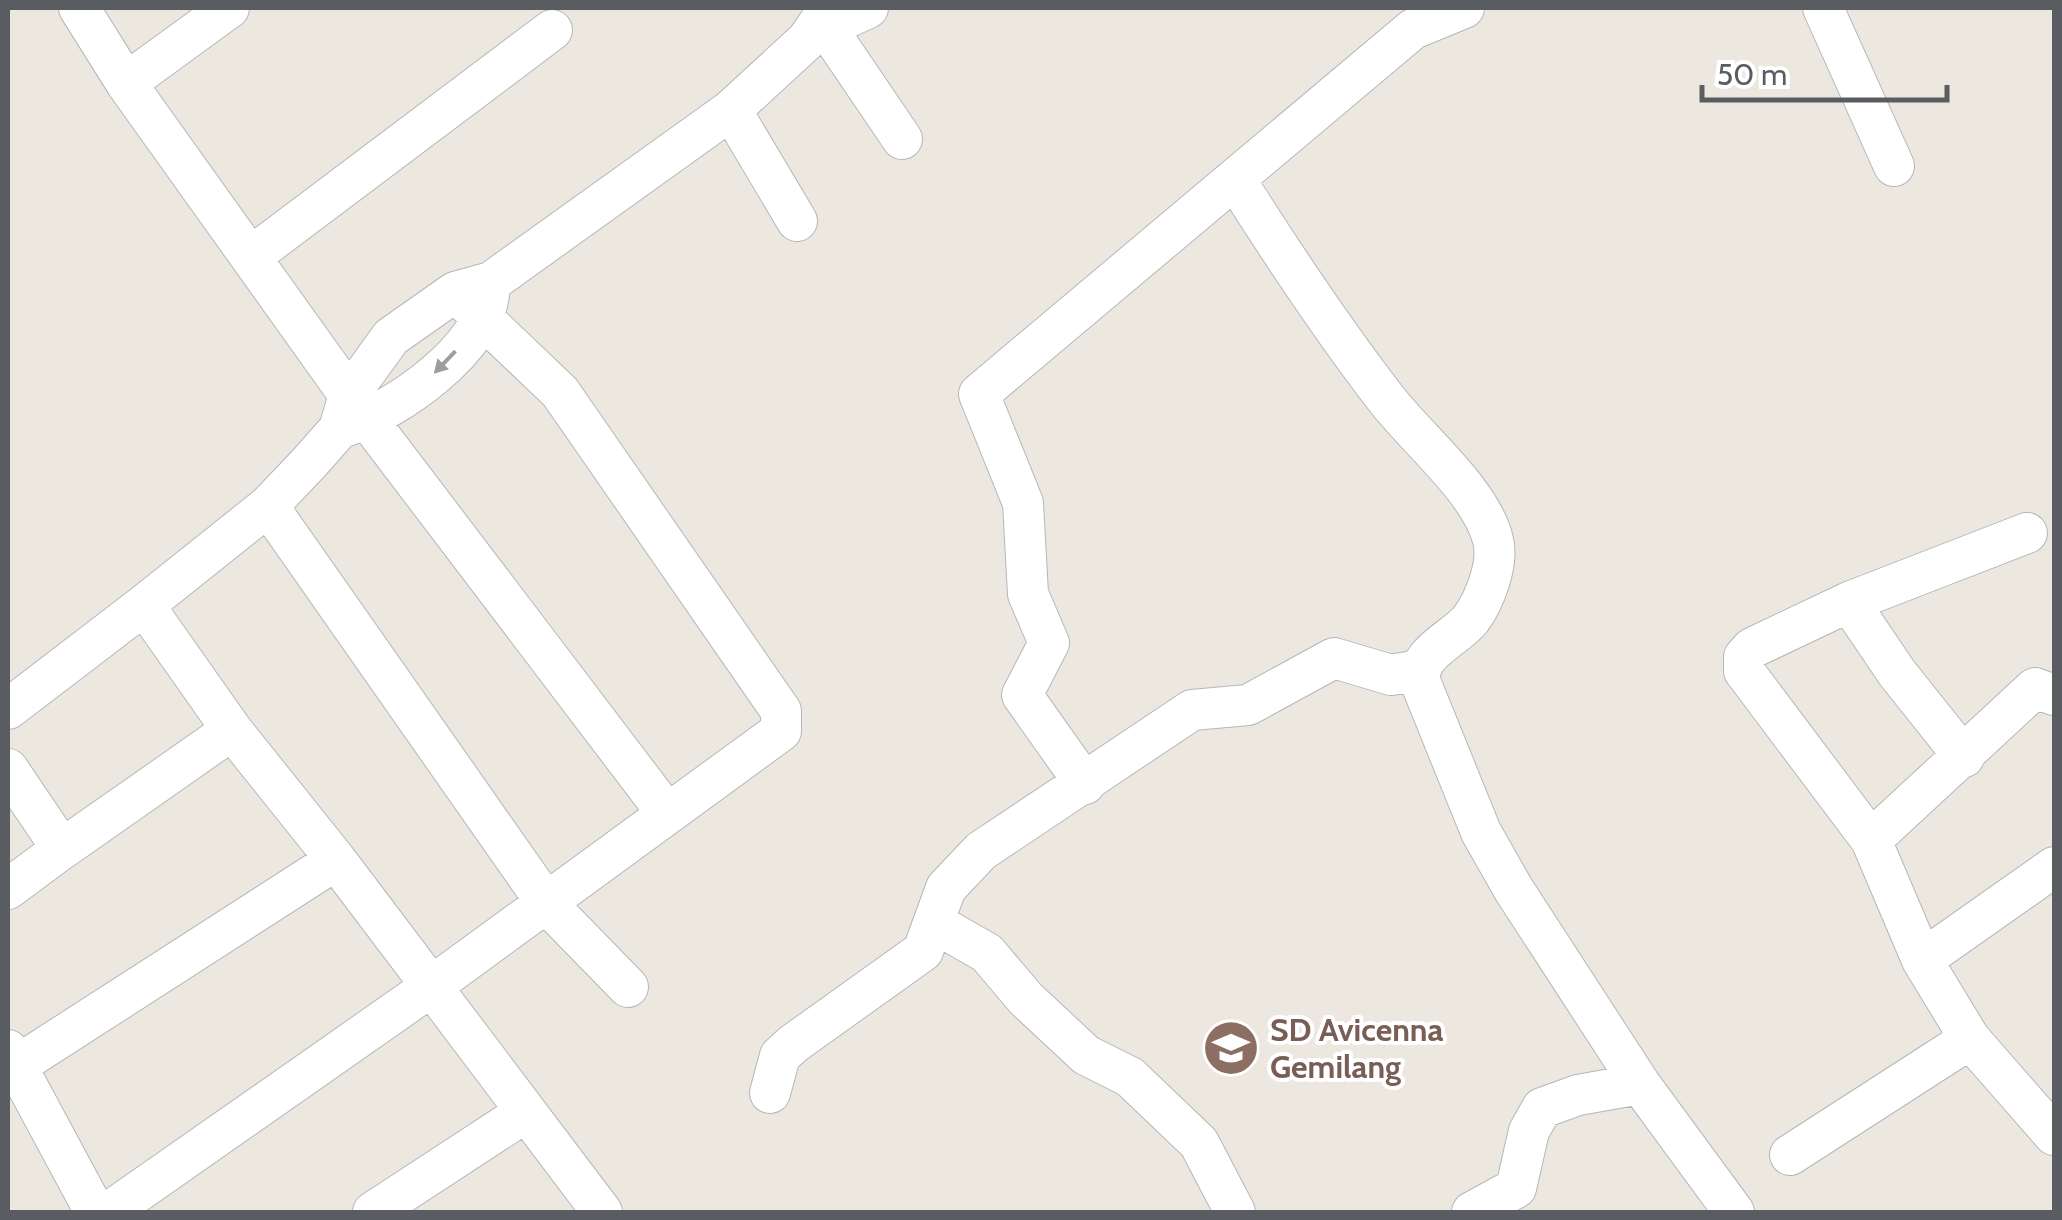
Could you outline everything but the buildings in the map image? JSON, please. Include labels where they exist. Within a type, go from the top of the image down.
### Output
[{"type":"street","points":[[79,8],[126,84],[252,256],[352,414],[666,812]]},
{"type":"street","points":[[126,84],[229,8]]},
{"type":"street","points":[[8,708],[268,506],[352,414],[391,338],[473,287],[730,110],[826,19],[868,8]]},
{"type":"street","points":[[1085,784],[1022,694],[1049,643],[1028,594],[1023,503],[980,394],[1235,179],[1408,18],[1464,8]]},
{"type":"street","points":[[1823,8],[1894,166]]},
{"type":"street","points":[[826,19],[902,139]]},
{"type":"street","points":[[252,256],[552,30]]},
{"type":"street","points":[[730,110],[796,221]]},
{"type":"street","points":[[770,1093],[780,1056],[923,951],[946,888],[981,851],[1085,784],[1117,756],[1192,710],[1248,705],[1334,658],[1391,675],[1419,670],[1471,618],[1493,571],[1494,540],[1475,502],[1390,404],[1317,308],[1235,179]]},
{"type":"street","points":[[109,1212],[547,904],[666,812],[781,732],[781,710],[560,392],[484,322],[473,287]]},
{"type":"street","points":[[352,414],[424,384],[484,322]]},
{"type":"street","points":[[268,506],[547,904],[628,987]]},
{"type":"street","points":[[2027,533],[1849,602],[1752,648],[1744,657],[1744,671],[1871,840],[1922,960],[1970,1039],[2054,1135]]},
{"type":"street","points":[[1849,602],[1896,673],[1964,757]]},
{"type":"street","points":[[144,605],[232,730],[336,860],[602,1212]]},
{"type":"street","points":[[1419,670],[1481,832],[1552,954],[1640,1084],[1734,1212]]},
{"type":"street","points":[[1871,840],[2035,688],[2054,694]]},
{"type":"street","points":[[8,888],[232,730]]},
{"type":"street","points":[[8,770],[62,849]]},
{"type":"street","points":[[95,1212],[12,1058],[336,860]]},
{"type":"street","points":[[1922,960],[2054,866]]},
{"type":"street","points":[[936,924],[987,953],[1026,1000],[1086,1055],[1130,1077],[1198,1143],[1235,1212]]},
{"type":"street","points":[[1790,1154],[1970,1039]]},
{"type":"street","points":[[1472,1212],[1516,1188],[1529,1131],[1542,1108],[1578,1095],[1640,1084]]},
{"type":"street","points":[[373,1212],[526,1112]]},
{"type":"place","name":"SD Avicenna Gemilang","points":[[1231,1048]]}]
